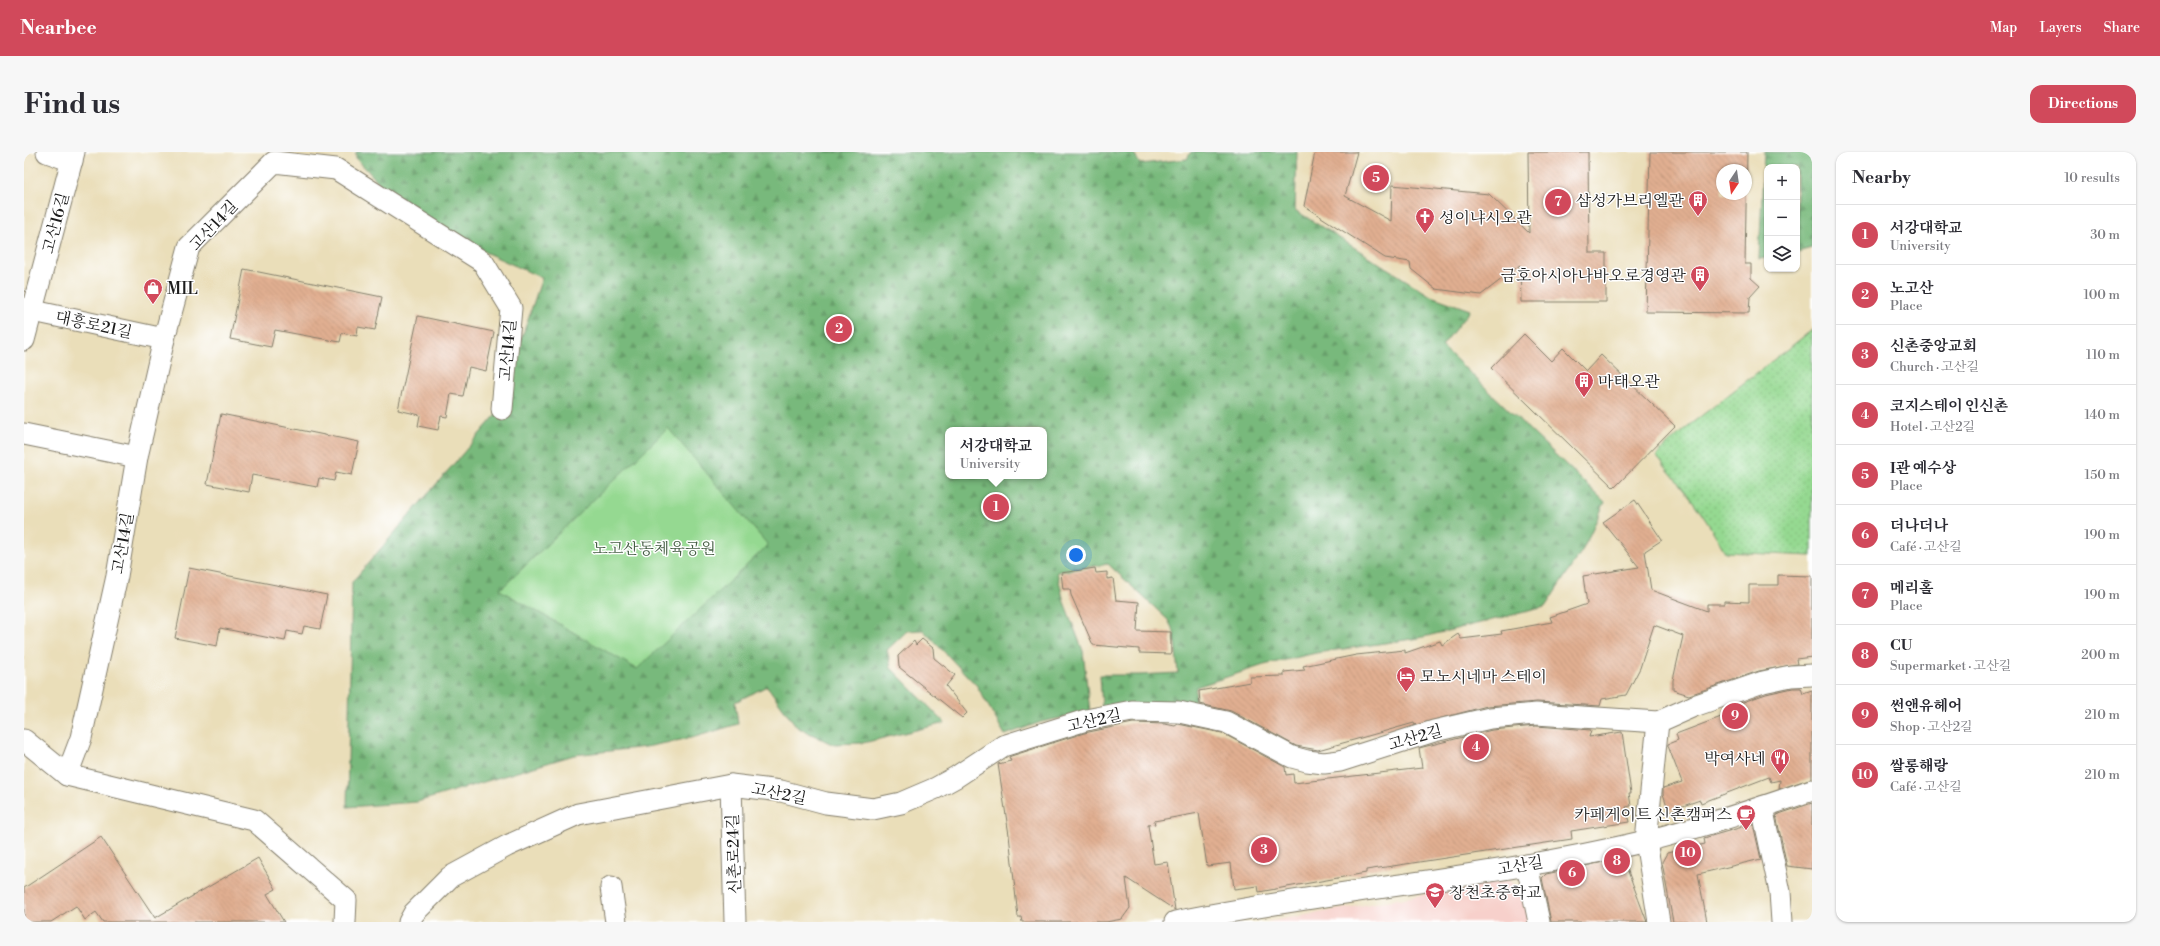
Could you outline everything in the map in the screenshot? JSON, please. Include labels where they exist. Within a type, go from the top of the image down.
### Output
[{"type":"street","points":[[47,152],[73,156]]},
{"type":"street","name":"고산16길","points":[[24,340],[27,310],[73,156]]},
{"type":"street","name":"고산14길","points":[[67,775],[81,738],[117,576],[137,458],[164,339],[188,247],[274,162],[336,169],[483,262],[511,308],[502,409]]},
{"type":"street","name":"대흥로21길","points":[[27,310],[164,339]]},
{"type":"street","points":[[24,434],[137,458]]},
{"type":"street","name":"고산2길","points":[[409,922],[414,913],[450,877],[508,846],[578,814],[731,786],[781,791],[826,803],[873,808],[880,807],[901,803],[936,788],[1003,746],[1019,739],[1086,720],[1132,711],[1179,712],[1226,722],[1292,757],[1324,763],[1340,761],[1434,730],[1490,718],[1536,714],[1658,722],[1694,706],[1763,682],[1791,676],[1812,676]]},
{"type":"street","points":[[1658,722],[1646,840],[1659,922]]},
{"type":"street","points":[[24,740],[67,775],[254,820],[346,900],[345,922]]},
{"type":"street","name":"신촌로24길","points":[[731,786],[735,922]]},
{"type":"street","name":"고산길","points":[[1175,922],[1527,865],[1646,840],[1762,807],[1812,790]]},
{"type":"street","points":[[1762,807],[1780,892],[1782,922]]},
{"type":"street","points":[[1527,865],[1539,922]]},
{"type":"street","points":[[611,887],[616,922]]},
{"type":"shaded area","name":"창천초중학교","points":[[1508,880],[1527,896],[1532,922],[1266,922]]},
{"type":"green space","points":[[356,152],[1133,152],[1140,164],[1187,159],[1191,152],[1297,152],[1295,210],[1431,296],[1470,310],[1442,346],[1605,502],[1583,549],[1545,607],[1419,638],[1316,653],[1264,665],[1196,687],[1194,707],[1102,708],[1100,675],[1178,673],[1174,632],[1168,620],[1108,564],[1057,572],[1064,602],[1083,651],[1090,712],[1041,722],[1005,735],[977,686],[923,630],[907,631],[887,650],[891,668],[945,723],[863,743],[832,744],[797,727],[767,686],[735,702],[738,724],[695,737],[646,747],[574,755],[417,802],[347,807],[352,582],[495,416],[542,278],[412,219],[356,158]]},
{"type":"green space","points":[[1764,152],[1812,152],[1812,248],[1800,251],[1800,164],[1764,164],[1764,258],[1759,259]]},
{"type":"green space","points":[[1812,330],[1812,556],[1725,552],[1694,502],[1656,456],[1683,430]]},
{"type":"green space","name":"노고산동체육공원","points":[[668,428],[768,545],[637,669],[500,590]]},
{"type":"building","points":[[1315,152],[1357,152],[1345,196],[1391,221],[1392,185],[1489,194],[1529,233],[1528,152],[1588,152],[1589,253],[1606,253],[1606,302],[1521,302],[1520,265],[1481,295],[1436,289],[1411,269],[1410,262],[1385,258],[1304,206]]},
{"type":"building","points":[[1650,152],[1747,152],[1747,164],[1716,164],[1716,200],[1746,200],[1745,264],[1751,264],[1751,278],[1760,286],[1750,297],[1749,313],[1646,312]]},
{"type":"building","points":[[244,269],[382,297],[375,330],[358,327],[357,336],[342,333],[340,342],[275,330],[271,347],[230,339]]},
{"type":"building","points":[[418,316],[494,332],[486,371],[469,367],[463,396],[451,394],[447,417],[441,416],[438,430],[418,426],[420,415],[398,410]]},
{"type":"building","name":"마태오관","points":[[1524,334],[1551,361],[1563,348],[1586,371],[1601,355],[1675,426],[1614,488],[1491,368]]},
{"type":"building","points":[[221,414],[359,442],[352,475],[336,472],[334,481],[319,478],[317,487],[252,475],[249,492],[207,484]]},
{"type":"building","points":[[1635,500],[1662,540],[1645,551],[1651,590],[1707,611],[1707,604],[1724,604],[1724,601],[1749,602],[1749,585],[1778,585],[1778,575],[1812,576],[1812,657],[1796,659],[1797,664],[1759,671],[1689,695],[1673,690],[1673,680],[1683,636],[1654,625],[1640,668],[1626,695],[1602,699],[1600,706],[1537,702],[1487,706],[1415,725],[1414,723],[1318,750],[1296,746],[1231,711],[1200,704],[1199,691],[1250,682],[1250,677],[1284,676],[1284,672],[1305,670],[1303,666],[1356,655],[1405,650],[1405,653],[1440,641],[1442,645],[1458,634],[1461,639],[1502,634],[1501,631],[1552,622],[1550,617],[1587,604],[1583,576],[1639,567],[1603,522]]},
{"type":"building","points":[[189,568],[327,595],[320,629],[304,626],[302,634],[287,631],[285,641],[220,628],[217,646],[175,638]]},
{"type":"building","points":[[1095,568],[1096,573],[1107,572],[1107,579],[1113,578],[1116,600],[1139,602],[1137,631],[1171,632],[1171,654],[1139,653],[1139,649],[1093,645],[1071,595],[1070,589],[1063,589],[1061,573]]},
{"type":"building","points":[[922,639],[933,648],[934,658],[955,675],[946,686],[967,713],[962,718],[899,667],[898,656],[914,641],[916,645]]},
{"type":"building","points":[[1793,688],[1801,688],[1803,694],[1812,691],[1812,778],[1779,789],[1780,780],[1771,782],[1769,777],[1701,803],[1700,800],[1669,811],[1663,794],[1663,788],[1682,782],[1668,746],[1668,744],[1678,740],[1676,734],[1737,711],[1726,708],[1766,694]]},
{"type":"building","points":[[1133,723],[1165,724],[1175,726],[1178,724],[1222,733],[1285,767],[1286,775],[1293,774],[1294,783],[1422,768],[1419,748],[1492,730],[1536,726],[1591,730],[1589,737],[1622,732],[1631,793],[1629,793],[1631,806],[1626,807],[1629,822],[1571,831],[1572,839],[1366,870],[1366,873],[1259,892],[1258,886],[1234,889],[1231,863],[1207,866],[1199,813],[1154,821],[1155,824],[1148,825],[1154,864],[1168,862],[1175,910],[1126,878],[1130,908],[1122,919],[1106,922],[1022,922],[1021,917],[1018,917],[1009,835],[998,764],[1011,761],[1009,757],[1011,756],[1084,733]]},
{"type":"building","points":[[1812,803],[1812,869],[1787,866],[1776,815]]},
{"type":"building","points":[[1753,824],[1761,859],[1698,874],[1707,922],[1673,922],[1662,862],[1667,853],[1705,844],[1704,838]]},
{"type":"building","points":[[101,837],[155,918],[258,858],[276,889],[267,894],[284,922],[103,922],[96,912],[85,920],[76,906],[51,922],[24,922],[24,888]]},
{"type":"building","points":[[1623,858],[1647,922],[1551,922],[1542,878],[1546,874]]},
{"type":"place","name":"I관 예수상","points":[[1376,178]]},
{"type":"place","name":"메리홀","points":[[1558,202]]},
{"type":"place","name":"삼성가브리엘관","points":[[1698,217]]},
{"type":"place","name":"성이냐시오관","points":[[1425,234]]},
{"type":"place","name":"금호아시아나바오로경영관","points":[[1700,292]]},
{"type":"place","name":"MIL","points":[[153,305]]},
{"type":"place","name":"노고산","points":[[839,329]]},
{"type":"place","name":"마태오관","points":[[1584,398]]},
{"type":"place","name":"서강대학교","points":[[996,507]]},
{"type":"place","name":"모노시네마 스테이","points":[[1406,693]]},
{"type":"place","name":"썬앤유헤어","points":[[1735,716]]},
{"type":"place","name":"코지스테이 인신촌","points":[[1476,747]]},
{"type":"place","name":"박여사네","points":[[1780,775]]},
{"type":"place","name":"카페게이트 신촌캠퍼스","points":[[1746,831]]},
{"type":"place","name":"신촌중앙교회","points":[[1264,850]]},
{"type":"place","name":"쌀롱해랑","points":[[1688,853]]},
{"type":"place","name":"CU","points":[[1617,861]]},
{"type":"place","name":"더나더나","points":[[1572,873]]},
{"type":"place","name":"창천초중학교","points":[[1435,909]]}]
